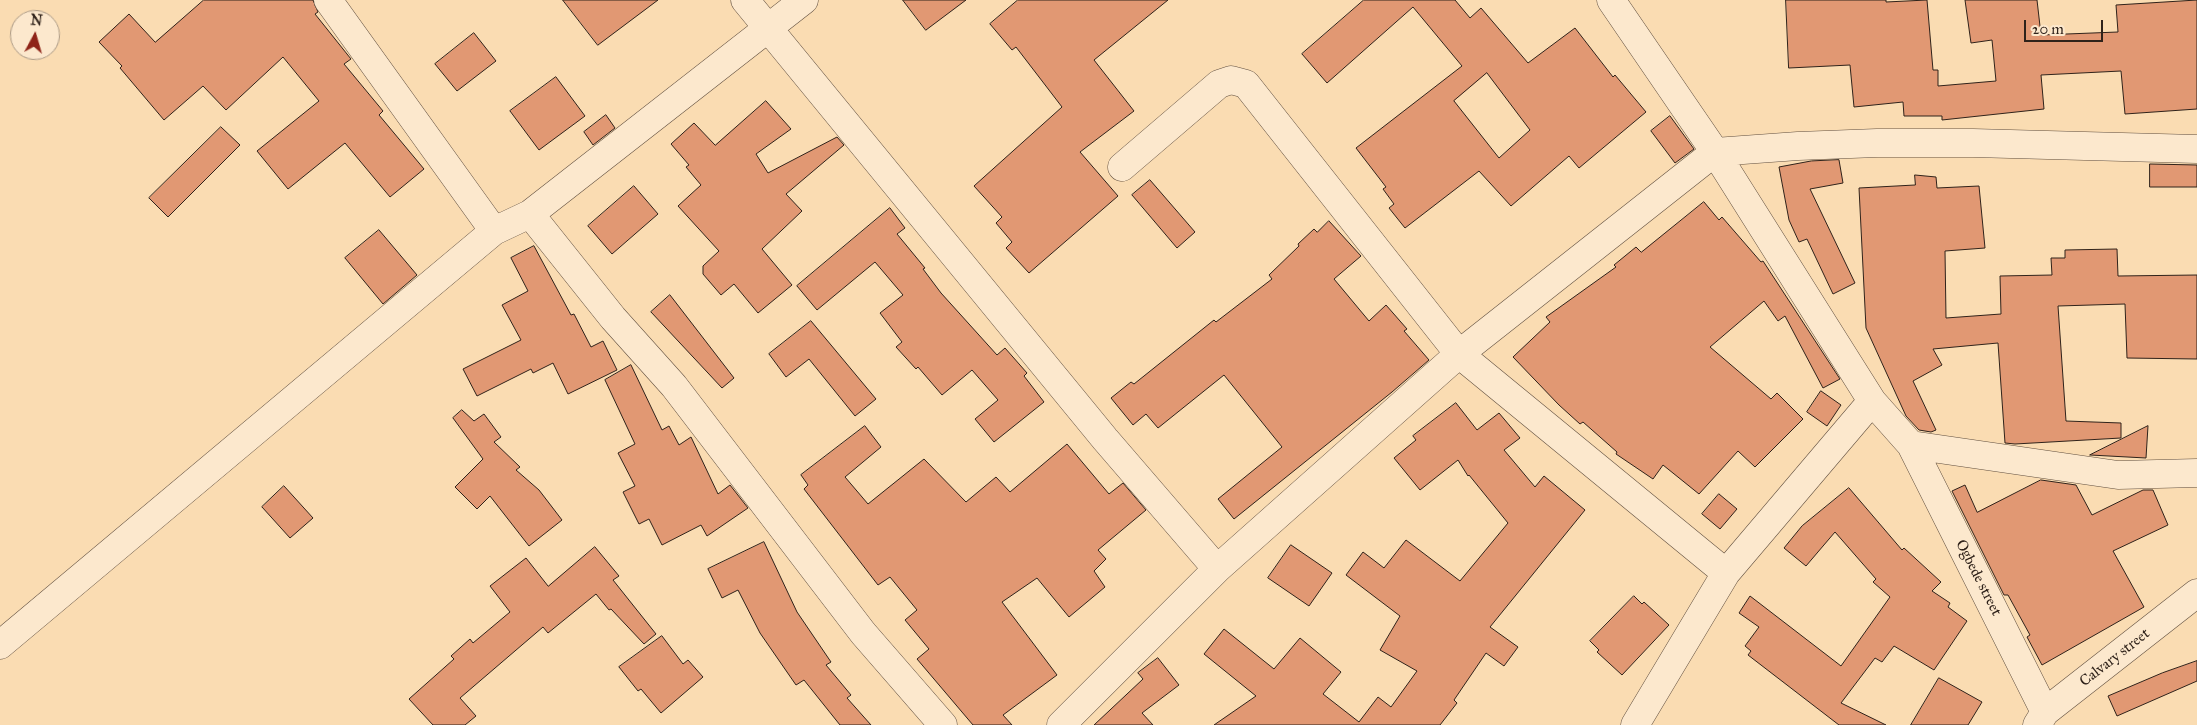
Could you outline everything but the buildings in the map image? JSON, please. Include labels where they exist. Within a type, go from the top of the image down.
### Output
[{"type":"street","points":[[328,0],[494,231]]},
{"type":"street","points":[[745,0],[1105,439],[1216,569]]},
{"type":"street","points":[[0,644],[494,231],[530,214],[804,0]]},
{"type":"street","name":"Ogbede street","points":[[1610,0],[1716,152],[1872,401],[1911,445],[2041,718]]},
{"type":"street","points":[[1122,167],[1219,84],[1231,80],[1246,84],[1459,354],[1726,573]]},
{"type":"street","points":[[1061,725],[1216,569],[1459,354],[1716,152],[1798,146],[1973,143],[2197,148]]},
{"type":"street","points":[[530,214],[613,318],[674,386],[863,633],[943,725]]},
{"type":"street","points":[[1635,725],[1726,573],[1872,401]]},
{"type":"street","points":[[1911,445],[2118,475],[2197,473]]},
{"type":"street","name":"Calvary street","points":[[2041,718],[2197,593]]}]
